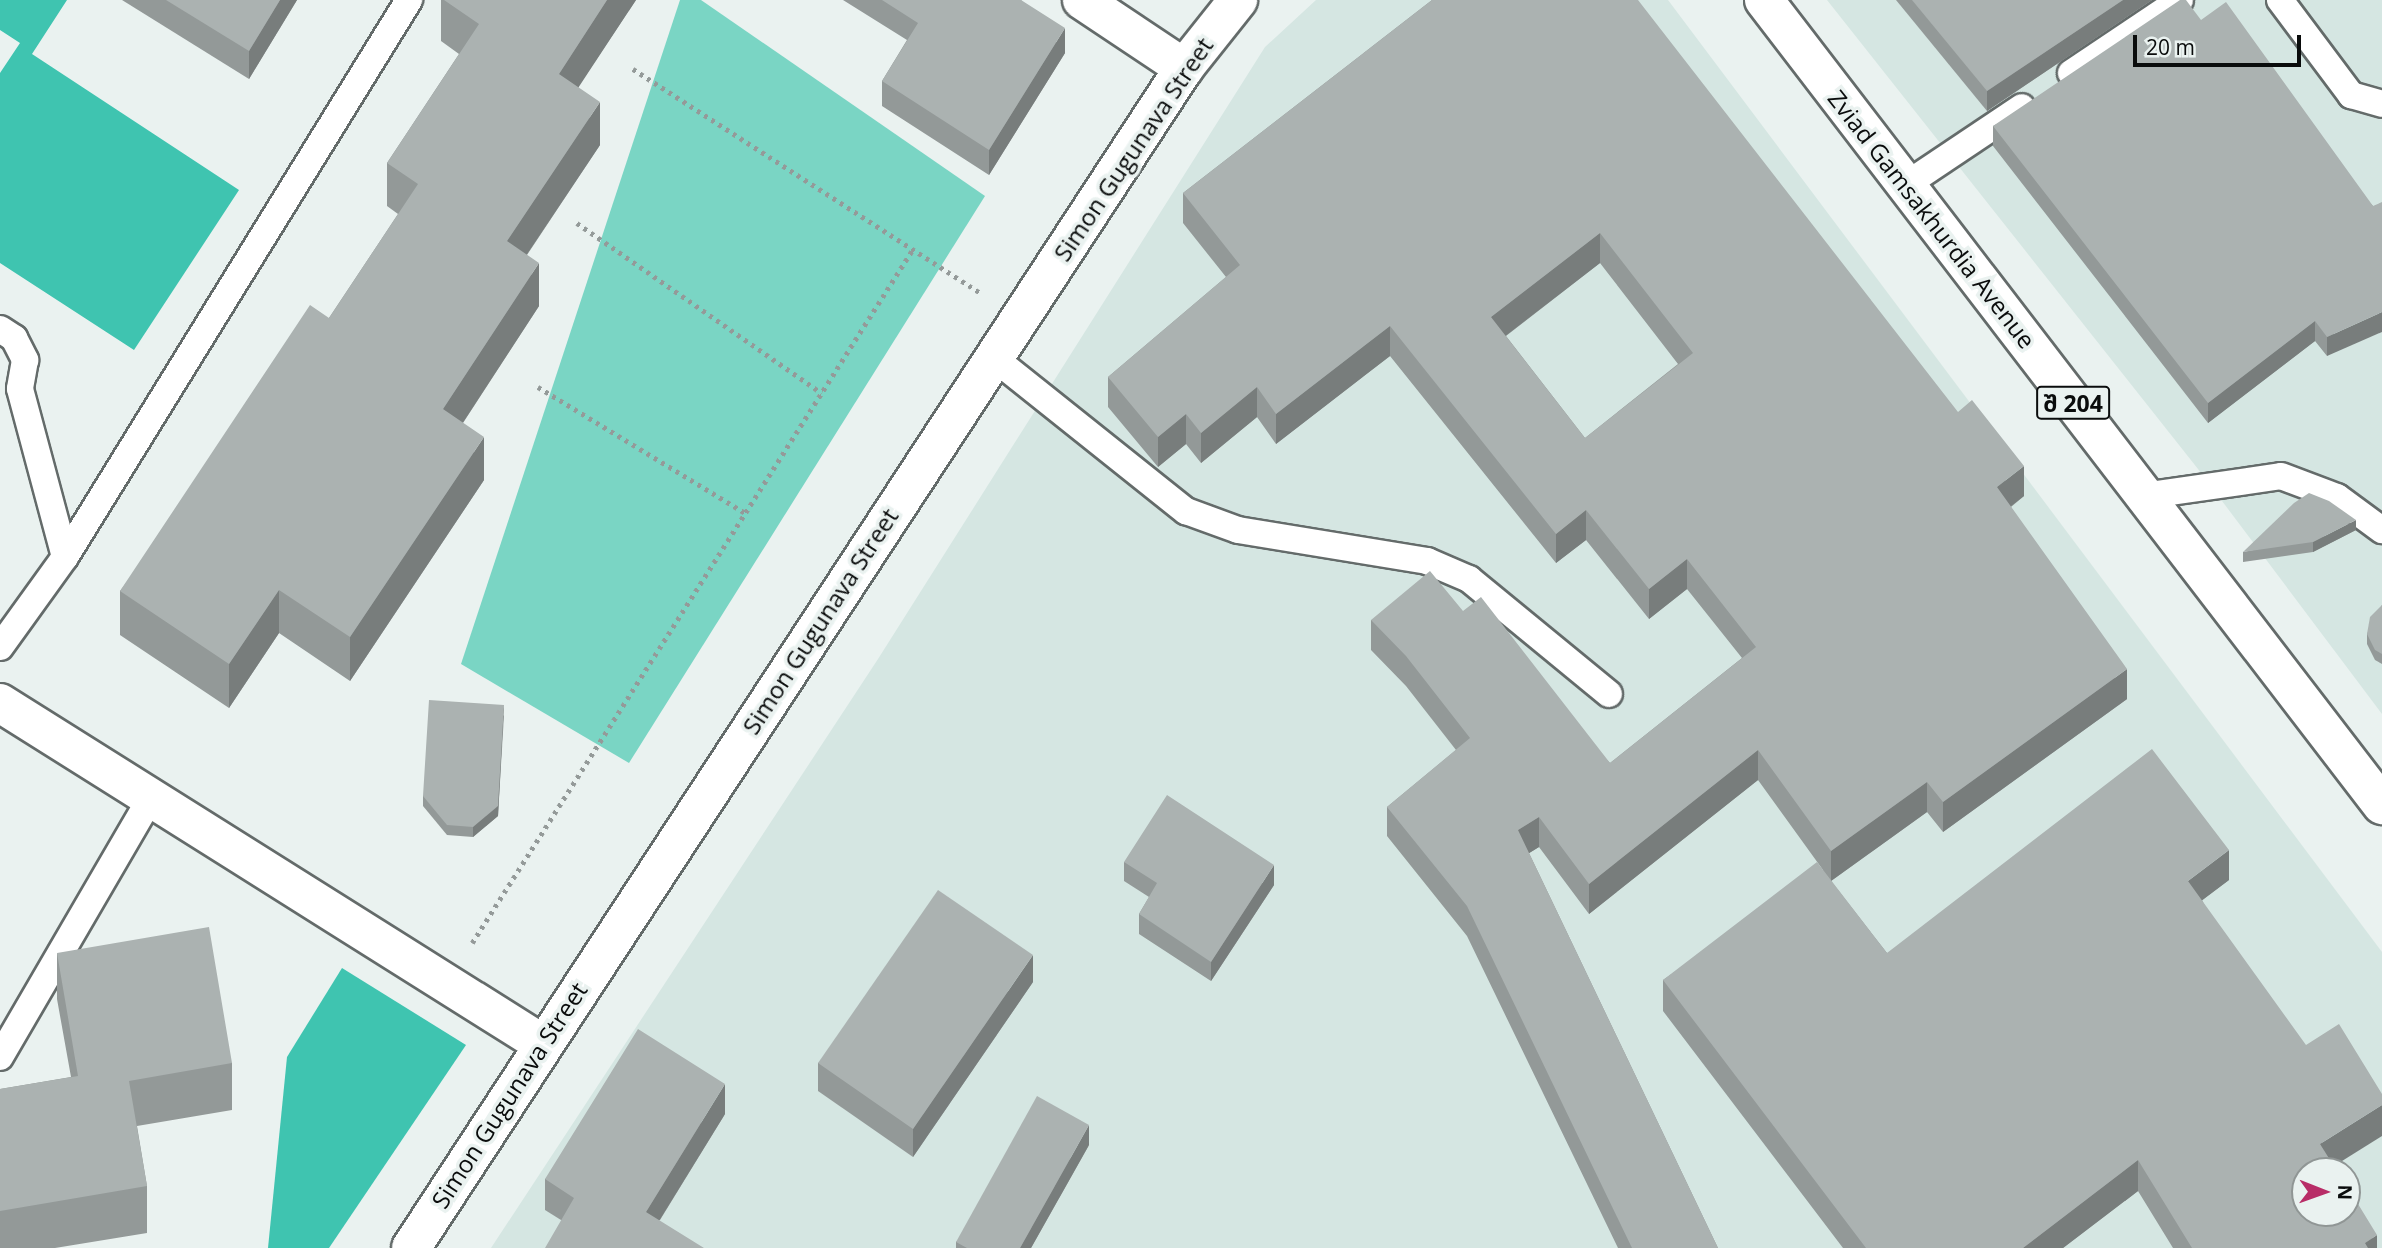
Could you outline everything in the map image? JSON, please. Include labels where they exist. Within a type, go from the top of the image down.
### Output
[{"type":"main road","points":[[1082,0],[1184,68]]},
{"type":"main road","name":"Zviad Gamsakhurdia Avenue","points":[[1764,0],[2382,805]]},
{"type":"main road","name":"Simon Gugunava Street","points":[[411,1248],[541,1043],[1184,68],[1233,3]]},
{"type":"main road","points":[[0,703],[541,1043]]},
{"type":"lane","points":[[0,647],[65,557],[409,0]]},
{"type":"lane","points":[[1907,184],[2180,0]]},
{"type":"lane","points":[[2280,0],[2351,95],[2382,104]]},
{"type":"lane","points":[[0,330],[14,338],[24,360],[20,389],[65,557]]},
{"type":"lane","points":[[994,358],[1186,511],[1238,530],[1427,561],[1459,575],[1609,694]]},
{"type":"lane","points":[[2143,496],[2281,477],[2337,497],[2382,530]]},
{"type":"lane","points":[[0,1057],[151,798]]},
{"type":"path","points":[[633,69],[1020,317]]},
{"type":"path","points":[[577,223],[822,393]]},
{"type":"path","points":[[447,983],[913,249]]},
{"type":"path","points":[[538,387],[745,513]]},
{"type":"shaded area","points":[[1316,0],[1668,0],[2382,952],[2382,1248],[491,1248],[878,659],[1265,47]]},
{"type":"shaded area","points":[[1827,0],[2382,0],[2382,714],[2198,469]]},
{"type":"green space","points":[[0,0],[67,0],[32,54],[239,190],[134,350],[0,263],[0,73],[20,43],[0,30]]},
{"type":"green space","points":[[680,0],[701,0],[985,196],[629,763],[461,664]]},
{"type":"green space","points":[[342,968],[466,1045],[329,1248],[268,1248],[287,1057]]},
{"type":"building","points":[[166,0],[280,0],[249,51]]},
{"type":"building","points":[[444,0],[607,0],[559,74],[600,102],[507,241],[539,263],[443,409],[484,437],[350,637],[279,590],[229,664],[120,591],[310,305],[329,318],[418,184],[387,163],[479,24]]},
{"type":"building","points":[[882,0],[1021,0],[1065,28],[989,150],[882,81],[918,23]]},
{"type":"building","points":[[1432,0],[1638,0],[1958,412],[1972,400],[2024,466],[1997,487],[2127,669],[1943,802],[1927,782],[1831,851],[1758,750],[1589,884],[1539,817],[1518,830],[1718,1248],[1632,1248],[1467,906],[1387,807],[1470,738],[1406,656],[1371,620],[1430,571],[1463,611],[1481,597],[1610,763],[1756,647],[1687,559],[1649,589],[1586,510],[1556,534],[1390,326],[1276,414],[1257,387],[1201,433],[1186,414],[1158,437],[1108,377],[1240,265],[1183,193]],"holes":[[[1600,233],[1693,353],[1585,438],[1491,317]]]},
{"type":"building","points":[[1912,0],[2123,0],[1987,91]]},
{"type":"building","points":[[2180,0],[2186,0],[2201,20],[2226,2],[2373,206],[2382,202],[2382,312],[2327,337],[2315,321],[2208,403],[1993,126]]},
{"type":"building","points":[[2309,493],[2329,501],[2356,520],[2313,542],[2243,552],[2294,503]]},
{"type":"building","points":[[2382,605],[2382,654],[2375,650],[2367,634],[2370,617]]},
{"type":"building","points":[[429,700],[504,705],[498,806],[473,827],[447,825],[423,796]]},
{"type":"building","points":[[2152,749],[2229,850],[2188,881],[2306,1045],[2339,1024],[2382,1094],[2382,1105],[2320,1144],[2328,1157],[2291,1157],[2291,1227],[2361,1227],[2361,1209],[2377,1235],[2365,1243],[2368,1248],[2192,1248],[2138,1160],[2023,1248],[1866,1248],[1663,980],[1817,862],[1887,953]]},
{"type":"building","points":[[1167,795],[1274,865],[1211,962],[1139,914],[1157,883],[1124,862]]},
{"type":"building","points":[[938,890],[1033,955],[913,1129],[818,1063]]},
{"type":"building","points":[[209,927],[232,1063],[129,1081],[147,1186],[0,1211],[0,1089],[78,1076],[57,953]]},
{"type":"building","points":[[638,1029],[725,1084],[646,1212],[704,1248],[545,1248],[574,1198],[545,1179]]},
{"type":"building","points":[[1037,1096],[1089,1125],[1020,1248],[967,1248],[956,1242]]}]
